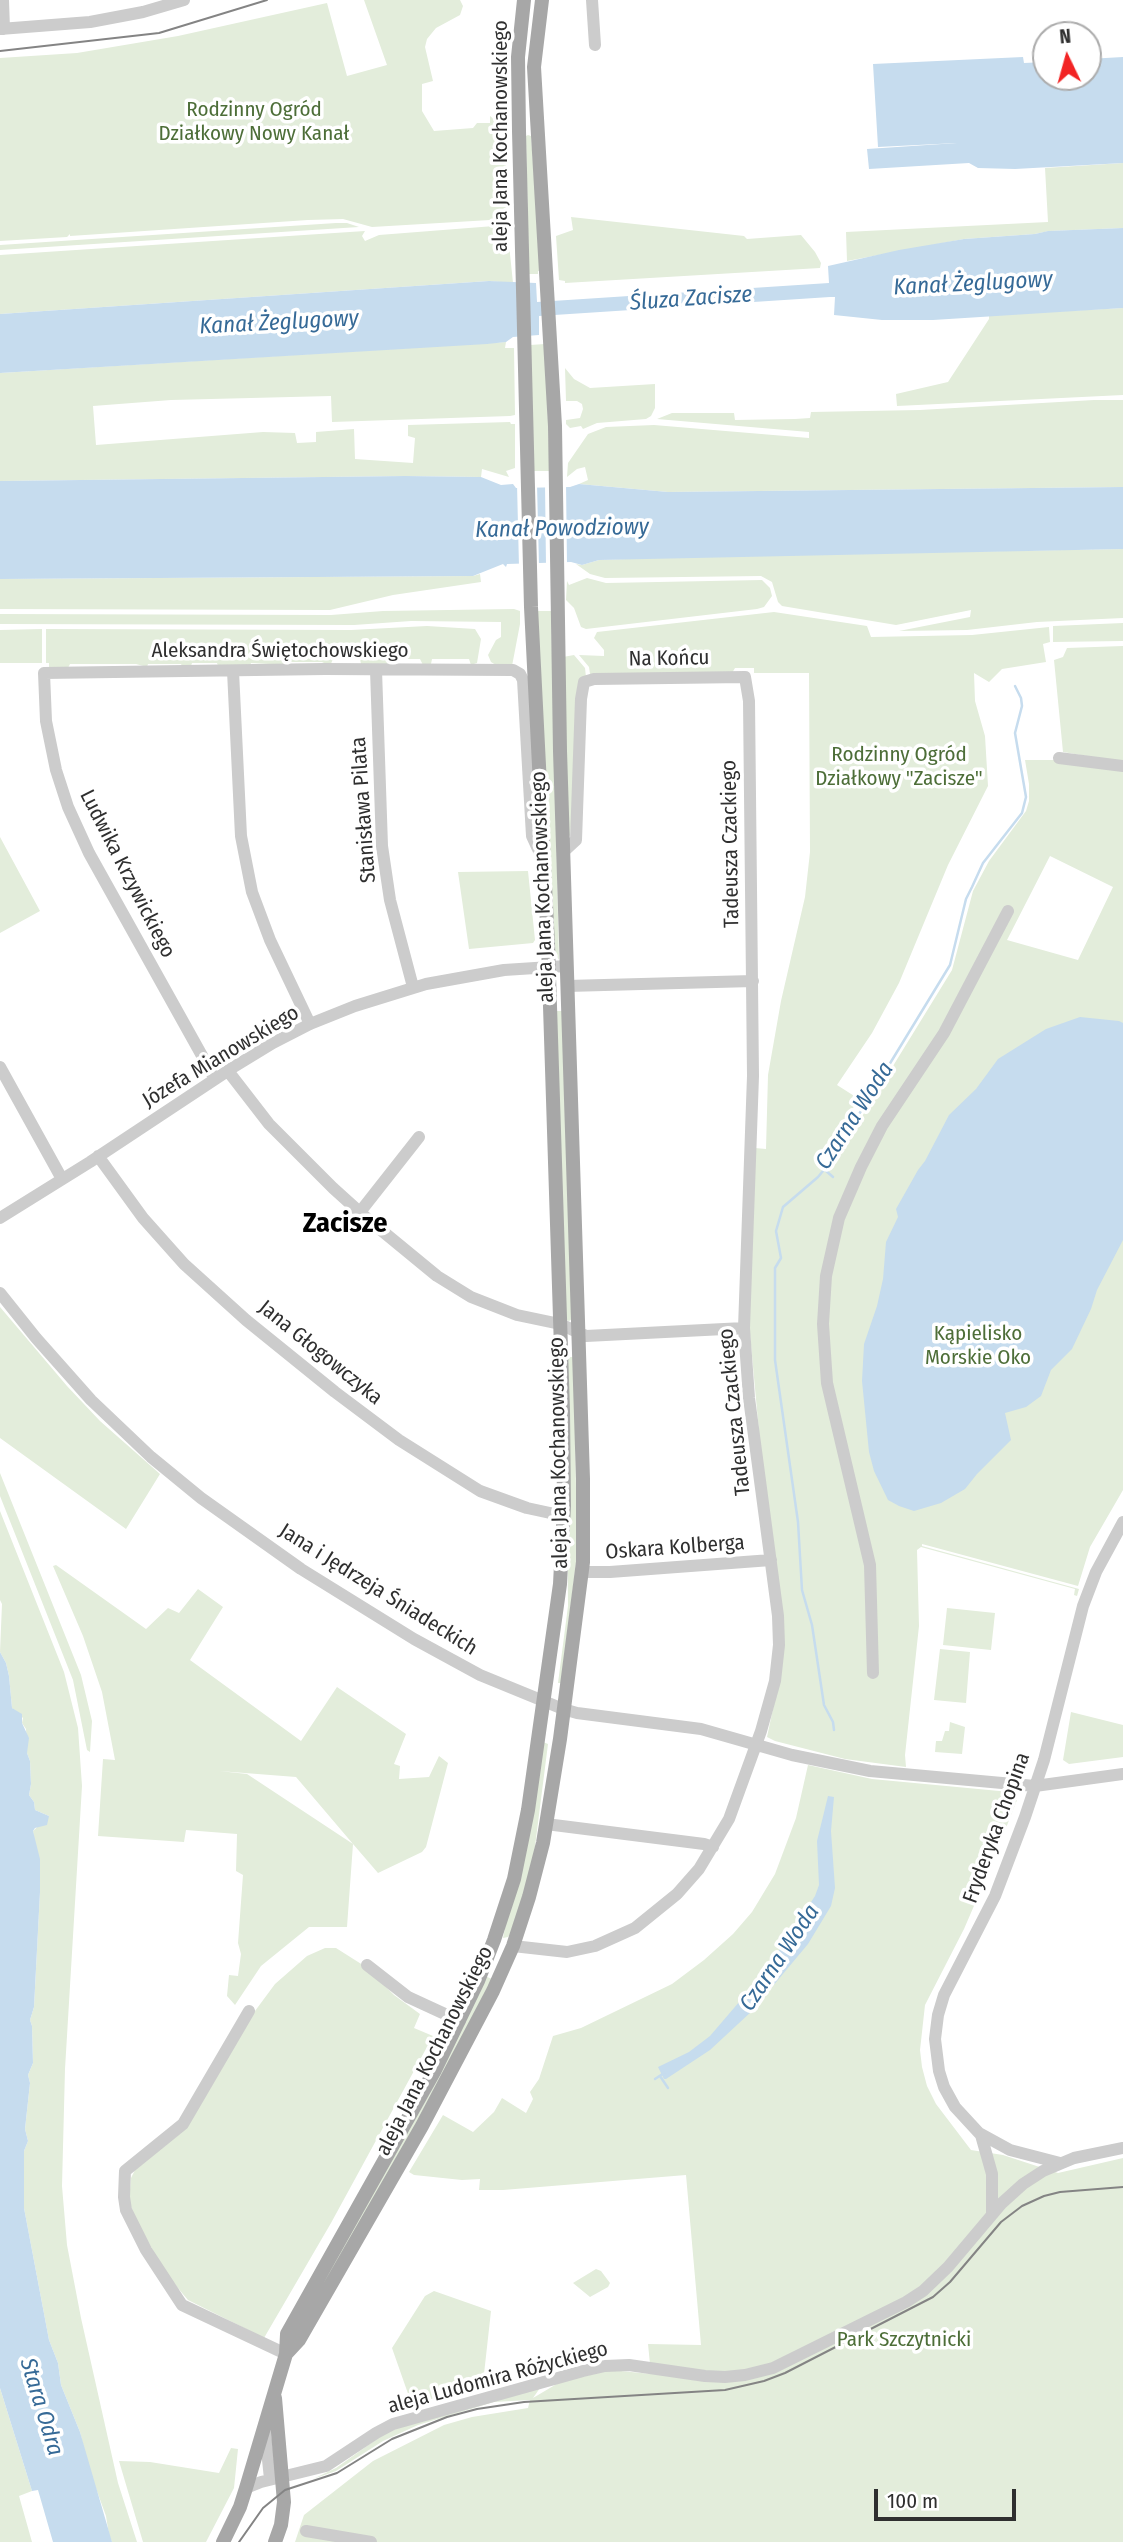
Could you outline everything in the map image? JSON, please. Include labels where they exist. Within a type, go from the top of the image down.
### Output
[{"type":"main road","name":"aleja Jana Kochanowskiego","points":[[223,2542],[246,2488],[286,2354],[287,2334],[410,2119],[460,2021],[494,1940],[521,1849],[560,1584],[564,1516],[560,1324],[549,966],[536,734],[524,346],[518,57],[524,0]]},
{"type":"main road","name":"aleja Jana Kochanowskiego","points":[[286,2354],[299,2340],[416,2137],[493,1991],[513,1946],[534,1882],[546,1824],[582,1572],[584,1524],[566,966],[556,483],[550,323],[534,67],[542,0]]},
{"type":"main road","points":[[494,1940],[513,1946]]},
{"type":"main road","name":"aleja Jana Kochanowskiego","points":[[274,2391],[276,2478],[283,2512],[275,2542]]},
{"type":"street","points":[[2,0],[2,29],[90,22],[184,0]]},
{"type":"street","points":[[592,0],[595,45]]},
{"type":"street","name":"Stanisława Pilata","points":[[376,670],[382,846],[390,900],[413,987]]},
{"type":"street","points":[[233,671],[241,836],[252,892],[270,940],[310,1024]]},
{"type":"street","name":"aleja Jana Kochanowskiego","points":[[513,671],[523,680],[532,836],[544,860]]},
{"type":"street","name":"Aleksandra Świętochowskiego","points":[[44,673],[513,671]]},
{"type":"street","name":"Ludwika Krzywickiego","points":[[44,673],[46,721],[56,770],[68,807],[89,853],[215,1079]]},
{"type":"street","name":"Na Końcu","points":[[563,852],[576,840],[581,687],[585,681],[739,677]]},
{"type":"street","name":"Tadeusza Czackiego","points":[[513,1946],[567,1952],[596,1946],[623,1934],[677,1894],[699,1870],[729,1819],[757,1744],[775,1681],[779,1645],[771,1560],[749,1398],[744,1328],[753,1092],[753,981],[749,701],[739,677]]},
{"type":"street","points":[[1059,758],[1123,766]]},
{"type":"street","points":[[873,1673],[870,1564],[827,1383],[823,1324],[826,1276],[839,1218],[861,1167],[882,1126],[944,1033],[1008,911]]},
{"type":"street","name":"Józefa Mianowskiego","points":[[0,1218],[215,1079],[310,1024],[413,987],[480,974],[566,966]]},
{"type":"street","points":[[567,986],[753,981]]},
{"type":"street","points":[[0,1068],[62,1179]]},
{"type":"street","points":[[228,1071],[276,1131],[360,1212],[454,1288],[509,1312],[560,1324],[578,1334],[590,1336],[744,1328]]},
{"type":"street","points":[[360,1212],[419,1137]]},
{"type":"street","name":"Jana Głogowczyka","points":[[99,1156],[143,1218],[184,1265],[246,1320],[335,1392],[399,1440],[480,1491],[527,1508],[564,1516]]},
{"type":"street","name":"Jana i Jędrzeja Śniadeckich","points":[[0,1293],[91,1400],[151,1457],[201,1498],[302,1569],[414,1639],[480,1675],[563,1709],[586,1715],[701,1729],[792,1755],[851,1768],[1035,1786]]},
{"type":"street","name":"Fryderyka Chopina","points":[[1060,2163],[1010,2150],[981,2135],[955,2107],[944,2087],[936,2055],[938,2015],[944,1995],[995,1896],[1035,1786],[1066,1681],[1083,1606],[1096,1572],[1123,1522]]},
{"type":"street","name":"Oskara Kolberga","points":[[582,1572],[771,1560]]},
{"type":"street","points":[[1035,1786],[1123,1774]]},
{"type":"street","points":[[546,1824],[713,1847]]},
{"type":"street","points":[[367,1965],[408,1997],[460,2021]]},
{"type":"street","points":[[249,2011],[183,2124],[125,2171],[124,2197],[126,2210],[146,2250],[183,2305],[286,2354]]},
{"type":"street","name":"Fryderyka Chopina","points":[[981,2135],[992,2174],[992,2214]]},
{"type":"street","name":"aleja Ludomira Różyckiego","points":[[246,2488],[326,2466],[393,2424],[605,2366],[629,2365],[725,2377],[773,2368],[923,2291],[948,2267],[992,2214],[1023,2184],[1060,2163],[1123,2148]]},
{"type":"street","points":[[265,2422],[276,2478]]},
{"type":"street","points":[[306,2531],[371,2542]]},
{"type":"green space","name":"Rodzinny Ogród Działkowy Nowy Kanał","points":[[364,0],[460,0],[463,6],[460,15],[436,28],[427,39],[425,47],[433,81],[422,84],[422,111],[434,131],[473,128],[477,123],[490,123],[490,116],[505,128],[507,219],[372,227],[343,219],[308,220],[70,234],[67,237],[0,241],[0,58],[77,53],[178,36],[327,3],[347,76],[387,65]]},
{"type":"green space","points":[[528,135],[531,136],[541,271],[538,271],[538,274],[529,274]]},
{"type":"green space","points":[[1123,163],[1123,228],[1049,231],[964,239],[847,261],[846,232],[1048,222],[1045,168]]},
{"type":"green space","points":[[571,217],[744,236],[747,239],[801,235],[821,263],[820,268],[565,283],[559,280],[556,236],[573,230]]},
{"type":"green space","points":[[336,223],[359,227],[0,250],[0,245]]},
{"type":"green space","points":[[507,225],[513,283],[489,281],[0,314],[0,255],[365,231],[362,236],[365,241],[379,235]]},
{"type":"green space","points":[[1123,308],[1123,395],[897,406],[896,394],[948,382],[989,315]]},
{"type":"green space","points":[[506,342],[505,348],[514,348],[515,415],[510,416],[332,422],[331,396],[171,400],[93,406],[96,445],[263,432],[295,433],[297,443],[316,442],[316,432],[354,429],[355,459],[413,463],[415,438],[408,436],[408,425],[510,422],[515,424],[515,468],[506,471],[509,477],[482,469],[481,477],[0,481],[0,373]]},
{"type":"green space","points":[[545,344],[550,471],[533,471],[530,345]]},
{"type":"green space","points":[[565,368],[574,379],[590,388],[655,384],[655,408],[651,416],[646,419],[597,423],[583,429],[581,426],[570,428],[566,420],[580,418],[583,409],[582,404],[577,401],[566,401]]},
{"type":"green space","points":[[1123,400],[1123,487],[668,492],[579,484],[588,480],[585,467],[577,469],[567,477],[568,463],[588,434],[606,427],[654,425],[809,438],[809,432],[657,419],[672,413],[734,413],[735,420],[795,419],[810,418],[811,412],[920,410]]},
{"type":"green space","points":[[1123,549],[1123,618],[1037,622],[967,630],[899,631],[970,617],[971,610],[896,625],[782,606],[778,602],[772,582],[761,576],[605,578],[590,574],[576,564],[599,560],[708,556]]},
{"type":"green space","points":[[480,574],[481,582],[393,595],[330,610],[0,609],[0,579]]},
{"type":"green space","points":[[587,578],[606,583],[762,580],[770,588],[772,596],[764,607],[757,609],[586,629],[581,627],[574,608],[566,600],[567,581],[569,585]]},
{"type":"green space","points":[[383,611],[520,611],[520,624],[512,666],[496,665],[488,655],[496,640],[501,637],[501,622],[411,621],[354,625],[0,624],[0,614],[331,615]]},
{"type":"green space","points":[[536,611],[551,611],[559,960],[555,953]]},
{"type":"green space","points":[[774,612],[867,626],[871,637],[972,635],[1049,627],[1050,642],[1043,644],[1046,662],[1002,669],[989,682],[974,673],[975,701],[985,736],[988,786],[948,865],[899,983],[872,1033],[837,1085],[859,1099],[819,1159],[829,1170],[952,970],[973,891],[989,861],[1026,811],[1029,784],[1025,760],[1054,760],[1123,770],[1123,1490],[1090,1547],[1078,1586],[922,1544],[1079,1589],[1077,1596],[1074,1595],[1075,1589],[921,1547],[917,1550],[919,1626],[906,1767],[845,1759],[767,1737],[781,1671],[749,1323],[755,1148],[766,1149],[768,1075],[781,1001],[805,897],[810,852],[809,673],[754,673],[754,668],[735,668],[732,673],[590,674],[589,667],[579,655],[604,656],[604,650],[594,638],[597,632]],"holes":[[[1050,856],[1113,887],[1078,960],[1007,940]]]},
{"type":"green space","points":[[1123,623],[1123,641],[1053,642],[1053,626]]},
{"type":"green space","points":[[427,626],[475,629],[481,639],[477,663],[471,665],[469,659],[432,659],[431,664],[423,665],[420,659],[390,659],[389,664],[361,664],[360,659],[333,659],[330,666],[322,662],[289,662],[288,665],[251,663],[250,666],[218,666],[217,663],[192,663],[191,666],[148,664],[147,667],[136,664],[70,664],[68,668],[49,668],[49,663],[46,663],[46,629],[351,630]]},
{"type":"green space","points":[[42,629],[42,663],[0,663],[0,630]]},
{"type":"green space","points":[[1123,646],[1123,762],[1063,752],[1054,660],[1063,657],[1067,648]]},
{"type":"green space","points":[[574,655],[585,668],[586,677],[570,836],[563,657]]},
{"type":"green space","points":[[0,837],[40,911],[0,933]]},
{"type":"green space","points":[[528,871],[535,940],[533,943],[469,949],[458,872]]},
{"type":"green space","points":[[556,1011],[563,1011],[572,1319],[569,1321],[566,1320]]},
{"type":"green space","points":[[0,1307],[100,1421],[160,1474],[126,1529],[0,1438]]},
{"type":"green space","points":[[566,1357],[574,1357],[577,1555],[561,1683],[558,1683],[568,1606]]},
{"type":"green space","points":[[0,1473],[81,1675],[92,1721],[90,1752],[87,1750],[73,1680],[0,1496]]},
{"type":"green space","points":[[0,1511],[64,1672],[78,1728],[82,1786],[65,2069],[62,2186],[67,2245],[81,2318],[118,2483],[137,2542],[112,2542],[109,2535],[106,2516],[90,2472],[80,2432],[61,2385],[58,2363],[49,2340],[24,2208],[24,2151],[28,2141],[25,2129],[30,2083],[28,2075],[33,2063],[30,2020],[34,2007],[40,1892],[33,1831],[49,1816],[35,1810],[29,1795],[30,1761],[26,1729],[22,1723],[23,1718],[12,1708],[9,1676],[0,1652]]},
{"type":"green space","points":[[56,1565],[146,1629],[168,1608],[179,1613],[198,1589],[223,1607],[190,1660],[301,1741],[337,1687],[406,1734],[394,1764],[400,1766],[399,1779],[429,1777],[439,1756],[448,1763],[426,1847],[422,1852],[378,1873],[353,1844],[347,1927],[309,1927],[261,1966],[235,2005],[227,1996],[229,1975],[238,1976],[241,1954],[238,1943],[243,1875],[236,1871],[237,1834],[186,1830],[184,1842],[98,1836],[103,1759],[115,1760],[102,1692],[83,1636],[53,1566]],"holes":[[[219,1771],[296,1777],[353,1844],[247,1774]]]},
{"type":"green space","points":[[947,1608],[995,1613],[991,1650],[943,1645]]},
{"type":"green space","points":[[940,1649],[970,1652],[966,1703],[934,1700]]},
{"type":"green space","points":[[1071,1712],[1123,1725],[1123,1757],[1069,1764],[1063,1760]]},
{"type":"green space","points":[[950,1722],[965,1727],[962,1754],[935,1752],[936,1741],[942,1741],[945,1731],[949,1731]]},
{"type":"green space","points":[[543,1742],[548,1744],[533,1862],[511,1933],[503,1938]]},
{"type":"green space","name":"Park Szczytnicki","points":[[808,1765],[872,1779],[1010,1792],[1016,1796],[1017,1800],[964,1929],[925,2005],[920,2050],[922,2067],[936,2104],[971,2150],[1003,2155],[1058,2173],[1123,2158],[1123,2542],[295,2542],[304,2515],[373,2461],[444,2425],[472,2417],[528,2408],[530,2400],[494,2402],[418,2425],[383,2441],[336,2471],[313,2479],[336,2468],[381,2436],[400,2427],[540,2388],[533,2398],[560,2382],[611,2370],[651,2374],[648,2344],[701,2345],[686,2175],[479,2190],[480,2179],[462,2180],[414,2175],[409,2172],[443,2115],[473,2132],[494,2112],[502,2098],[526,2113],[533,2099],[530,2092],[539,2079],[553,2036],[581,2028],[672,1984],[733,1934],[752,1912],[775,1874],[796,1818]]},
{"type":"green space","points":[[325,1948],[336,1948],[366,1967],[394,1995],[420,2014],[414,2028],[433,2036],[331,2223],[264,2338],[188,2300],[177,2287],[158,2260],[135,2217],[129,2201],[131,2178],[135,2170],[182,2132],[255,2011],[275,1984],[307,1956]]},
{"type":"green space","points":[[485,1976],[492,1979],[423,2113],[324,2285],[320,2283],[430,2093]]},
{"type":"green space","points":[[596,2269],[601,2271],[610,2283],[608,2287],[590,2297],[573,2283]]},
{"type":"green space","points":[[434,2291],[491,2311],[483,2383],[412,2405],[392,2348],[425,2296]]},
{"type":"green space","points":[[0,2388],[32,2491],[19,2496],[32,2542],[0,2542]]},
{"type":"green space","points":[[231,2448],[238,2449],[234,2488],[206,2542],[143,2542],[119,2461],[150,2462],[219,2473]]},
{"type":"water","points":[[1023,57],[1024,63],[1032,63],[1032,91],[1102,91],[1102,58],[1123,57],[1123,163],[1015,169],[978,168],[969,163],[869,169],[867,149],[957,143],[878,147],[873,64]]},
{"type":"water","points":[[1123,228],[1123,308],[933,320],[882,320],[834,315],[835,297],[830,297],[539,316],[539,335],[513,337],[506,342],[487,344],[0,373],[0,314],[489,281],[536,283],[537,302],[829,283],[828,266],[899,250],[964,239],[1048,231]]},
{"type":"water","name":"Kanał Powodziowy","points":[[481,477],[501,485],[513,484],[516,488],[570,487],[579,484],[668,492],[1123,487],[1123,549],[599,560],[582,565],[571,562],[507,564],[506,567],[503,564],[473,576],[0,579],[0,481]]},
{"type":"water","points":[[1080,1017],[1123,1023],[1123,1240],[1097,1290],[1072,1349],[1051,1370],[1041,1396],[1026,1407],[1005,1413],[1011,1440],[965,1489],[941,1503],[914,1511],[899,1506],[888,1500],[874,1471],[869,1452],[862,1381],[864,1344],[877,1306],[883,1279],[886,1242],[898,1217],[896,1209],[949,1115],[976,1089],[998,1059],[1046,1029]]},
{"type":"water","name":"Stara Odra","points":[[0,1652],[9,1676],[12,1708],[22,1714],[22,1723],[29,1738],[29,1795],[35,1810],[49,1816],[47,1825],[33,1831],[40,1859],[40,1892],[34,2007],[30,2020],[33,2063],[28,2075],[30,2083],[25,2129],[28,2141],[24,2151],[24,2208],[49,2340],[58,2363],[61,2385],[80,2432],[112,2542],[53,2542],[38,2490],[32,2491],[0,2388]]},
{"type":"water","points":[[828,1796],[834,1797],[831,1831],[835,1888],[831,1906],[808,1944],[752,2011],[710,2050],[664,2079],[658,2067],[689,2052],[710,2036],[764,1973],[815,1896],[819,1885],[817,1841]]},
{"type":"pier","points":[[566,483],[567,565],[546,566],[545,484]]},
{"type":"pier","points":[[517,484],[537,484],[539,566],[519,567]]},
{"type":"waterway","name":"Czarna Woda","points":[[834,1730],[824,1705],[812,1625],[802,1590],[798,1522],[775,1360],[775,1268],[781,1258],[776,1231],[783,1207],[828,1165],[950,965],[966,899],[983,863],[1022,813],[1026,797],[1015,733],[1022,706],[1015,686]]},
{"type":"waterway","points":[[825,1170],[833,1177]]},
{"type":"waterway","name":"Czarna Woda","points":[[655,2079],[664,2073]]},
{"type":"waterway","points":[[660,2076],[668,2088]]},
{"type":"tram line","points":[[0,51],[159,33],[267,0]]},
{"type":"tram line","points":[[239,2542],[263,2508],[285,2490],[337,2473],[392,2439],[447,2417],[477,2409],[524,2402],[725,2390],[785,2373],[933,2297],[950,2282],[1001,2222],[1022,2206],[1060,2192],[1123,2187]]},
{"type":"district","name":"Zacisze","points":[[345,1224]]},
{"type":"water label","name":"Kanał Żeglugowy","points":[[973,284]]},
{"type":"water label","name":"Śluza Zacisze","points":[[691,299]]},
{"type":"water label","name":"Kanał Żeglugowy","points":[[279,323]]},
{"type":"park label","name":"Rodzinny Ogród Działkowy \"Zacisze\"","points":[[899,767]]},
{"type":"park label","name":"Kąpielisko Morskie Oko","points":[[978,1346]]}]
